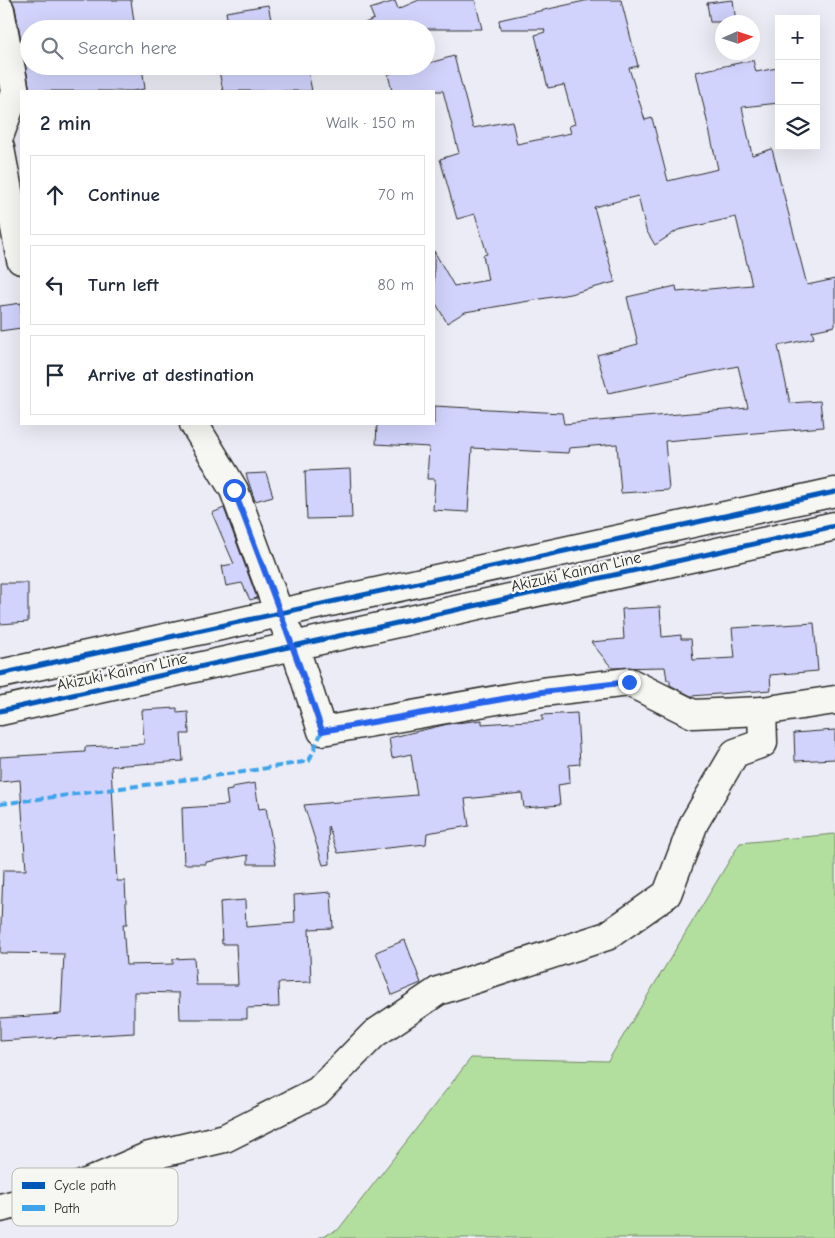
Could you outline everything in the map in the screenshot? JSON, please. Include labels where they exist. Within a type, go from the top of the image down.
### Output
[{"type":"street","points":[[0,10],[15,92],[0,134]]},
{"type":"street","points":[[0,148],[8,228],[20,258]]},
{"type":"street","points":[[195,425],[234,490],[279,613],[295,648],[322,731],[542,692],[629,682],[693,714],[762,712],[835,700]]},
{"type":"street","name":"Akizuki Kainan Line","points":[[0,674],[835,492]]},
{"type":"street","name":"Akizuki Kainan Line","points":[[0,711],[295,648],[835,526]]},
{"type":"street","points":[[120,1168],[149,1156],[225,1138],[318,1091],[374,1034],[438,992],[607,936],[667,894],[694,823],[735,753],[763,743],[762,712]]},
{"type":"green space","points":[[835,834],[835,1238],[318,1238],[338,1230],[471,1058],[608,1061],[740,843]]},
{"type":"building","points":[[12,0],[131,0],[134,20],[20,20],[20,35]]},
{"type":"building","points":[[419,0],[475,0],[482,29],[435,29],[435,20],[372,20],[374,19],[370,9],[395,1],[398,9]]},
{"type":"building","points":[[589,0],[621,0],[638,66],[629,68],[645,120],[652,118],[668,181],[718,169],[696,72],[753,60],[756,72],[775,68],[775,103],[742,107],[752,155],[772,149],[807,285],[835,279],[835,326],[812,331],[814,338],[778,346],[790,403],[820,401],[823,427],[665,441],[669,490],[621,493],[617,444],[569,448],[568,453],[472,448],[468,512],[433,510],[435,479],[427,479],[429,447],[376,444],[377,425],[435,425],[435,406],[562,413],[564,424],[748,408],[738,366],[608,393],[597,355],[638,344],[627,297],[676,286],[677,292],[752,285],[736,217],[678,230],[655,245],[646,230],[638,196],[594,207],[615,282],[570,294],[465,312],[447,323],[435,302],[435,253],[454,286],[488,280],[483,255],[487,254],[475,214],[457,219],[440,159],[459,153],[443,91],[392,90],[388,75],[435,75],[435,61],[454,56],[473,128],[512,121],[517,144],[571,133],[569,126],[575,124],[564,85],[548,88],[535,35],[545,32],[544,29],[500,29],[499,20]]},
{"type":"building","points":[[733,0],[735,15],[715,15],[715,22],[710,22],[707,3]]},
{"type":"building","points":[[268,5],[271,20],[227,20],[226,12]]},
{"type":"building","points":[[27,75],[143,75],[145,89],[138,90],[30,90]]},
{"type":"building","points":[[220,75],[309,75],[312,90],[223,90]]},
{"type":"building","points":[[20,303],[20,328],[0,331],[0,306]]},
{"type":"building","points":[[350,469],[352,518],[307,519],[305,471]]},
{"type":"building","points":[[266,473],[273,496],[255,501],[246,474]]},
{"type":"building","points":[[224,508],[257,598],[250,600],[242,583],[226,586],[222,566],[234,564],[212,513]]},
{"type":"building","points":[[0,583],[28,583],[28,622],[0,624]]},
{"type":"building","points":[[660,607],[662,637],[681,635],[681,639],[691,639],[693,660],[735,658],[732,628],[814,623],[818,671],[770,675],[771,690],[691,696],[670,685],[670,680],[667,680],[665,667],[612,668],[591,642],[624,639],[622,609]]},
{"type":"building","points":[[177,708],[177,713],[188,712],[189,734],[181,734],[183,761],[111,766],[117,881],[125,881],[127,924],[123,924],[126,965],[173,964],[173,959],[194,958],[196,985],[238,985],[236,944],[222,944],[220,902],[245,900],[246,927],[295,923],[294,895],[331,892],[333,928],[309,929],[311,982],[278,983],[279,1007],[247,1008],[247,1019],[180,1019],[179,993],[134,992],[134,1033],[0,1041],[0,1018],[61,1014],[64,954],[0,953],[3,870],[26,870],[20,780],[0,782],[0,757],[85,752],[85,747],[144,744],[142,710]]},
{"type":"building","points":[[577,713],[580,764],[569,765],[570,783],[558,785],[560,805],[524,808],[522,793],[465,799],[469,826],[427,833],[426,844],[338,853],[328,826],[330,864],[323,865],[304,805],[417,795],[411,754],[392,758],[389,738],[448,724],[482,720],[482,724],[543,720],[542,715]]},
{"type":"building","points":[[835,730],[835,759],[795,761],[794,733]]},
{"type":"building","points":[[255,783],[259,809],[266,808],[276,864],[248,864],[248,855],[206,862],[206,864],[184,864],[182,808],[228,805],[226,791],[232,790],[232,787]]},
{"type":"building","points":[[405,940],[421,983],[392,995],[376,952]]},
{"type":"marked path","points":[[0,804],[243,772],[309,761],[322,731]]},
{"type":"cycle path","points":[[0,674],[835,492]]},
{"type":"cycle path","points":[[0,711],[835,526]]},
{"type":"route","points":[[234,490],[279,613],[295,648],[322,731],[542,692],[629,682]]}]
